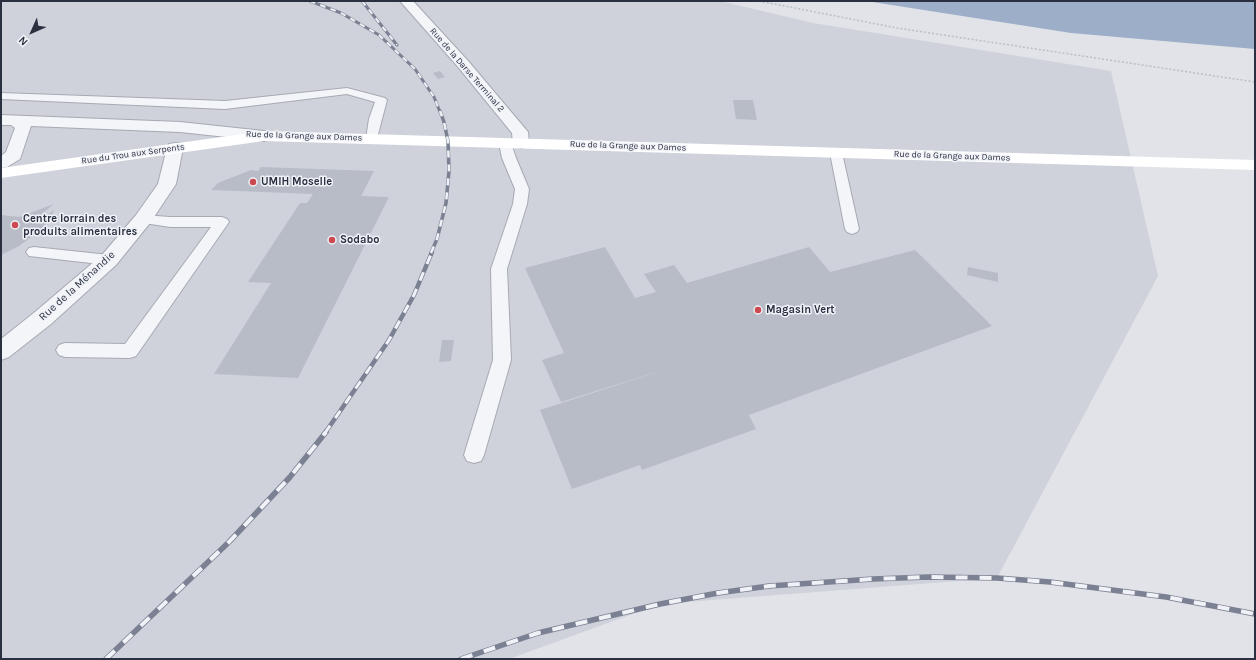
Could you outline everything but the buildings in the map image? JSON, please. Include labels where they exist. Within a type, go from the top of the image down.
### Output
[{"type":"street","name":"Rue de la Darse Terminal 2","points":[[406,1],[464,64],[520,132],[513,143]]},
{"type":"street","name":"Rue de la Grange aux Dames","points":[[8,121],[180,127],[264,136],[1255,165]]},
{"type":"street","points":[[1,163],[14,155],[23,126],[8,121]]},
{"type":"street","name":"Rue du Trou aux Serpents","points":[[1,173],[264,136]]},
{"type":"street","name":"Rue de la Ménandie","points":[[1,351],[43,318],[109,260],[167,184],[176,148]]},
{"type":"lane","points":[[1,96],[225,105],[347,91],[381,100],[375,119],[372,139]]},
{"type":"lane","points":[[474,455],[502,360],[499,269],[520,204],[522,188],[509,158],[513,143]]},
{"type":"lane","points":[[836,153],[852,229]]},
{"type":"lane","points":[[65,350],[130,351],[222,222],[170,222],[142,218]]},
{"type":"lane","points":[[34,252],[109,260]]},
{"type":"path","points":[[759,1],[897,28],[1255,82]]},
{"type":"shaded area","points":[[1,1],[720,1],[813,23],[1111,71],[1158,276],[997,578],[660,604],[509,659],[1,659]]},
{"type":"water","points":[[866,1],[1255,1],[1255,49],[1071,33]]},
{"type":"railway","points":[[310,1],[341,13],[379,35],[415,69],[434,97],[440,112]]},
{"type":"railway","points":[[362,1],[397,45]]},
{"type":"railway","points":[[431,253],[437,239],[446,203],[449,171],[448,141],[440,111]]},
{"type":"railway","points":[[325,433],[389,340],[414,295],[432,252]]},
{"type":"railway","points":[[106,659],[229,542],[290,477],[326,432]]},
{"type":"railway","points":[[461,659],[538,633],[660,604],[718,593],[769,586],[873,579],[928,577],[997,578],[1050,582],[1166,597],[1255,614]]},
{"type":"place","name":"UMIH Moselle","points":[[253,182]]},
{"type":"place","name":"Centre lorrain des produits alimentaires","points":[[15,225]]},
{"type":"place","name":"Sodabo","points":[[332,240]]},
{"type":"place","name":"Magasin Vert","points":[[758,310]]}]
